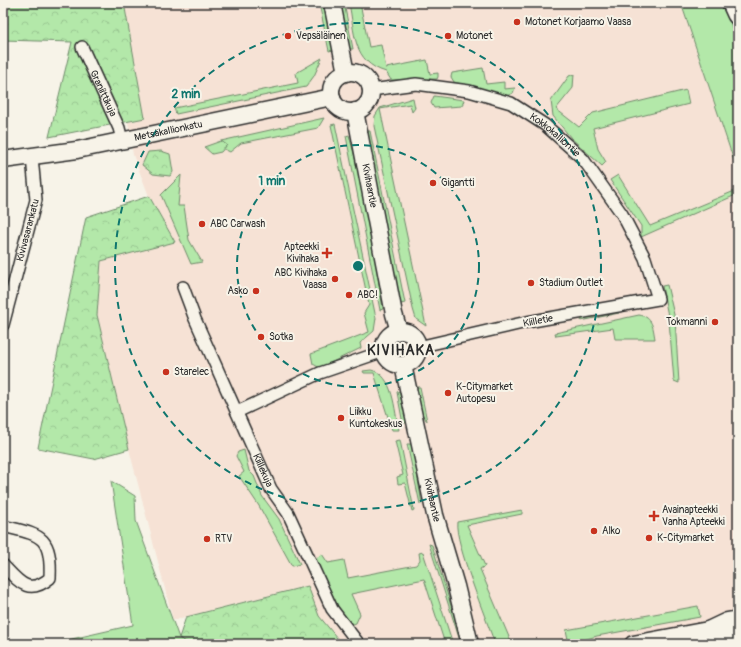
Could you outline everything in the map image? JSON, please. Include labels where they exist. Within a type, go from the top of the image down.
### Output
[{"type":"highway","points":[[733,3],[738,14]]},
{"type":"main road","points":[[332,3],[346,73]]},
{"type":"main road","points":[[353,72],[365,78],[371,90],[365,106],[355,111],[343,110],[332,97],[333,85],[336,79],[346,73],[353,72]]},
{"type":"main road","name":"Metsäkallionkatu","points":[[3,160],[32,157],[122,140],[332,97]]},
{"type":"main road","name":"Kivihaantie","points":[[355,111],[393,309],[399,331]]},
{"type":"main road","points":[[399,331],[410,333],[417,342],[418,347],[416,357],[408,364],[403,365],[393,363],[389,360],[384,351],[386,340],[389,336],[399,331]]},
{"type":"main road","name":"Kivihaantie","points":[[403,365],[435,515],[472,640]]},
{"type":"main road","points":[[633,644],[708,630],[727,621],[738,619]]},
{"type":"main road","points":[[708,630],[722,636],[738,634]]},
{"type":"street","name":"Graniittikuja","points":[[82,47],[119,128],[122,140]]},
{"type":"street","name":"Kokkokalliontie","points":[[371,90],[416,84],[469,91],[511,103],[545,125],[583,159],[622,214],[645,258],[658,299]]},
{"type":"street","name":"Kivivasarankatu","points":[[3,325],[36,200],[32,157]]},
{"type":"street","name":"Kiillekuja","points":[[183,287],[195,319],[272,489],[288,513],[332,609],[359,644]]},
{"type":"street","name":"Kiilletie","points":[[418,347],[527,322],[658,299]]},
{"type":"street","points":[[237,412],[320,373],[362,357],[384,351]]},
{"type":"street","points":[[3,526],[38,535],[44,541],[50,565],[50,578],[42,584],[32,588],[22,584],[3,565]]},
{"type":"shaded area","points":[[124,3],[681,3],[738,173],[738,644],[342,644],[319,616],[307,586],[173,620],[129,449],[97,315],[101,261],[175,242],[149,196],[133,155],[128,122],[145,118]]},
{"type":"green space","points":[[3,3],[124,3],[145,118],[49,137],[72,42],[3,40]]},
{"type":"green space","points":[[319,3],[324,3],[333,50],[329,51]]},
{"type":"green space","points":[[338,3],[344,3],[353,49],[348,49]]},
{"type":"green space","points":[[349,3],[360,3],[369,47],[381,45],[386,68],[427,60],[430,74],[438,73],[437,79],[391,80],[386,72],[367,61],[357,45]]},
{"type":"green space","points":[[681,3],[723,3],[738,44],[738,173]]},
{"type":"green space","points":[[322,58],[314,76],[306,87],[176,114],[174,108],[298,83],[296,73]]},
{"type":"green space","points":[[483,68],[486,84],[504,82],[504,89],[515,88],[513,93],[507,96],[454,82],[451,77],[452,73]]},
{"type":"green space","points":[[574,74],[573,88],[556,109],[579,127],[593,113],[686,90],[689,104],[593,128],[598,149],[606,162],[602,166],[571,138],[553,116],[551,101],[569,76]]},
{"type":"green space","points":[[434,96],[464,100],[462,106],[434,108],[431,103]]},
{"type":"green space","points":[[413,98],[415,108],[412,112],[410,104],[380,109],[426,326],[416,319],[413,309],[374,126],[375,116],[380,108]]},
{"type":"green space","points":[[324,118],[318,128],[241,143],[230,152],[224,149],[226,145],[221,141]]},
{"type":"green space","points":[[335,124],[376,318],[374,331],[360,343],[361,348],[320,368],[313,364],[311,354],[369,332],[364,313],[369,305],[331,125]]},
{"type":"green space","points":[[367,131],[370,131],[405,303],[401,304],[396,291]]},
{"type":"green space","points":[[349,135],[360,178],[373,243],[383,309],[380,310],[346,136]]},
{"type":"green space","points":[[221,141],[227,145],[221,152],[212,154],[204,147]]},
{"type":"green space","points":[[161,151],[170,154],[173,172],[170,176],[153,174],[142,165],[148,152]]},
{"type":"green space","points":[[181,175],[178,206],[184,206],[189,240],[202,262],[191,264],[161,195]]},
{"type":"green space","points":[[618,175],[650,226],[737,190],[738,194],[641,237],[641,226],[610,180]]},
{"type":"green space","points":[[149,196],[175,242],[101,261],[97,315],[129,449],[94,459],[38,448],[86,217]]},
{"type":"green space","points":[[667,285],[675,319],[679,383],[674,381],[669,321],[662,286]]},
{"type":"green space","points":[[605,312],[619,313],[581,321],[583,317]]},
{"type":"green space","points":[[639,315],[647,318],[652,324],[655,339],[615,339],[613,328],[556,336],[555,333]]},
{"type":"green space","points":[[371,370],[379,373],[389,386],[399,430],[392,430],[374,373],[364,373],[363,371]]},
{"type":"green space","points":[[417,387],[420,387],[427,421],[421,413]]},
{"type":"green space","points":[[399,391],[407,422],[403,424],[397,392]]},
{"type":"green space","points":[[400,440],[414,510],[412,511],[405,483],[398,484],[397,477],[403,475],[395,441]]},
{"type":"green space","points":[[407,444],[412,444],[422,504],[420,504]]},
{"type":"green space","points":[[244,450],[249,471],[254,476],[262,496],[279,519],[300,564],[292,566],[259,506],[239,476],[244,472],[236,456],[238,452]]},
{"type":"green space","points":[[111,481],[135,496],[136,521],[179,638],[190,644],[59,644],[63,641],[133,625]]},
{"type":"green space","points":[[522,510],[522,514],[467,525],[485,566],[480,569],[512,644],[495,644],[466,563],[457,532],[457,522]]},
{"type":"green space","points":[[429,544],[432,545],[463,644],[461,644]]},
{"type":"green space","points":[[423,552],[453,644],[445,644],[424,579],[351,594],[360,614],[356,623],[351,625],[338,606],[315,559],[322,554],[328,563],[344,560],[348,578],[416,565],[420,560],[419,553]]},
{"type":"green space","points":[[308,586],[319,616],[342,644],[190,644],[179,638],[186,617]]},
{"type":"green space","points":[[698,606],[700,617],[597,636],[569,644],[566,630]]},
{"type":"place","name":"Motonet Korjaamo Vaasa","points":[[517,22]]},
{"type":"place","name":"Vepsäläinen","points":[[288,36]]},
{"type":"place","name":"Motonet","points":[[448,36]]},
{"type":"place","name":"Gigantti","points":[[433,183]]},
{"type":"place","name":"ABC Carwash","points":[[202,224]]},
{"type":"place","name":"Apteekki Kivihaka","points":[[327,253]]},
{"type":"place","name":"ABC Kivihaka Vaasa","points":[[335,279]]},
{"type":"place","name":"Stadium Outlet","points":[[531,283]]},
{"type":"place","name":"Asko","points":[[256,291]]},
{"type":"place","name":"ABC!","points":[[349,295]]},
{"type":"place","name":"Tokmanni","points":[[715,322]]},
{"type":"place","name":"Sotka","points":[[261,337]]},
{"type":"place","name":"Starelec","points":[[166,372]]},
{"type":"place","name":"K-Citymarket Autopesu","points":[[448,393]]},
{"type":"place","name":"Liikku Kuntokeskus","points":[[341,418]]},
{"type":"place","name":"Avainapteekki Vanha Apteekki","points":[[654,516]]},
{"type":"place","name":"Alko","points":[[594,531]]},
{"type":"place","name":"K-Citymarket","points":[[649,538]]},
{"type":"place","name":"RTV","points":[[207,539]]},
{"type":"district","name":"KIVIHAKA","points":[[401,350]]}]
